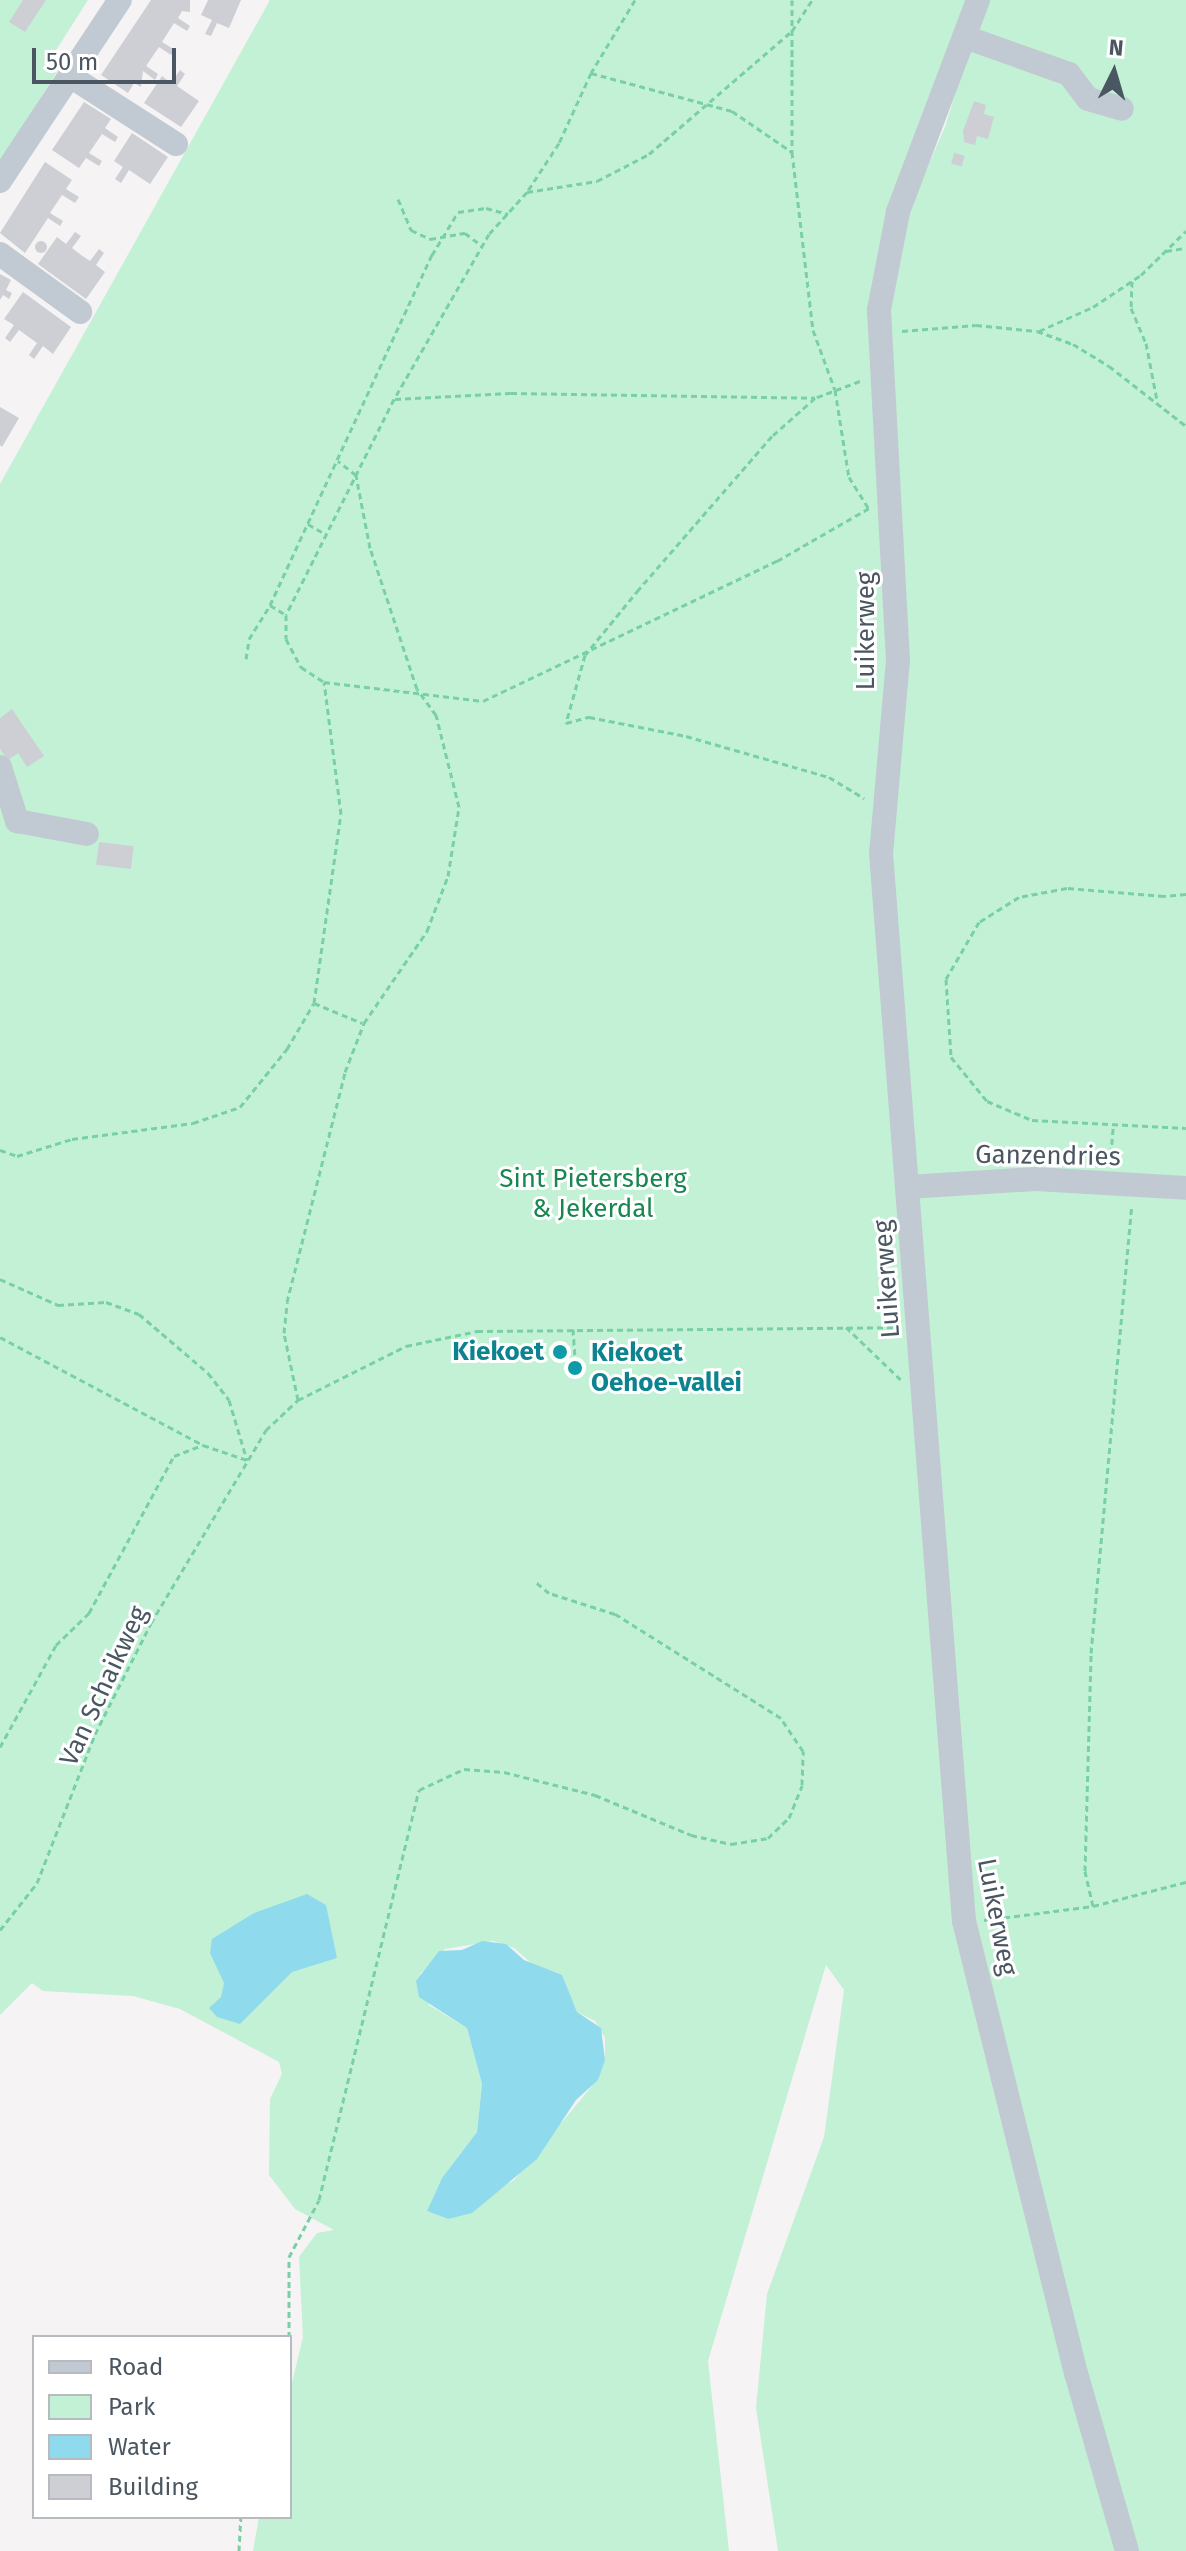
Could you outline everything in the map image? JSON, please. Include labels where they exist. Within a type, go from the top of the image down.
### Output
[{"type":"street","points":[[0,181],[120,0]]},
{"type":"street","name":"Luikerweg","points":[[978,0],[898,212],[879,330],[879,376],[898,660],[881,809],[922,1398],[964,1921],[1076,2373],[1127,2551]]},
{"type":"street","points":[[965,37],[1069,74],[1088,99],[1122,109]]},
{"type":"street","points":[[70,76],[176,144]]},
{"type":"street","points":[[0,254],[80,312]]},
{"type":"street","points":[[0,767],[17,821],[87,834]]},
{"type":"street","name":"Ganzendries","points":[[908,1187],[1015,1179],[1186,1188]]},
{"type":"path","points":[[635,0],[591,73],[559,143],[527,192],[482,246],[394,399],[286,615],[286,639],[301,667],[324,682],[417,689],[483,701],[777,561],[868,508],[849,477],[835,390],[813,330],[792,152],[792,0]]},
{"type":"path","points":[[527,192],[617,174],[649,154],[704,103],[792,31],[812,0]]},
{"type":"path","points":[[591,73],[732,111],[756,133],[792,152]]},
{"type":"path","points":[[398,199],[411,230],[430,239],[465,233],[482,246]]},
{"type":"path","points":[[246,659],[249,639],[270,605],[458,212],[467,208],[508,214]]},
{"type":"path","points":[[1037,331],[1093,307],[1132,281],[1186,231]]},
{"type":"path","points":[[1165,252],[1186,248]]},
{"type":"path","points":[[1132,281],[1131,308],[1146,343],[1157,400]]},
{"type":"path","points":[[879,330],[928,333],[976,325],[1037,331],[1073,344],[1157,400],[1186,426]]},
{"type":"path","points":[[879,376],[815,398],[772,436],[585,655],[566,723],[589,717],[686,736],[829,777],[881,809]]},
{"type":"path","points":[[394,399],[511,393],[815,398]]},
{"type":"path","points":[[298,1400],[284,1333],[293,1267],[345,1072],[364,1023],[427,931],[457,838],[459,807],[436,715],[417,689],[370,548],[356,475],[338,461]]},
{"type":"path","points":[[308,524],[326,535]]},
{"type":"path","points":[[270,605],[286,615]]},
{"type":"path","points":[[0,1150],[17,1156],[72,1139],[193,1123],[240,1107],[287,1049],[314,1003],[341,814],[324,682]]},
{"type":"path","points":[[1186,894],[1067,888],[1019,897],[979,922],[946,979],[951,1057],[987,1101],[1032,1120],[1113,1128],[1186,1128]]},
{"type":"path","points":[[314,1003],[364,1023]]},
{"type":"path","points":[[1107,1183],[1113,1128]]},
{"type":"path","points":[[1093,1906],[1085,1871],[1091,1653],[1134,1185]]},
{"type":"path","points":[[0,1279],[58,1305],[106,1302],[139,1314],[208,1373],[229,1400],[247,1460]]},
{"type":"path","points":[[845,1326],[922,1398]]},
{"type":"path","name":"Van Schaikweg","points":[[0,1930],[37,1883],[102,1720],[151,1623],[266,1430],[298,1400],[406,1346],[477,1331],[919,1326]]},
{"type":"path","points":[[573,1329],[575,1359]]},
{"type":"path","points":[[0,1337],[203,1445],[247,1460]]},
{"type":"path","points":[[0,1747],[56,1645],[89,1613],[174,1456],[203,1445]]},
{"type":"path","points":[[289,2335],[289,2257],[319,2200],[419,1790],[464,1769],[504,1772],[595,1795],[691,1835],[731,1844],[768,1838],[789,1818],[802,1785],[803,1751],[781,1718],[615,1614],[549,1593],[536,1582]]},
{"type":"path","points":[[964,1921],[1093,1906],[1186,1882]]},
{"type":"path","points":[[239,2551],[241,2519]]},
{"type":"green space","points":[[0,0],[88,0],[48,63],[58,70],[0,163]]},
{"type":"green space","name":"Sint Pietersberg & Jekerdal","points":[[270,0],[968,0],[916,193],[945,127],[984,0],[1186,0],[1186,2551],[778,2551],[756,2408],[767,2294],[824,2137],[844,1990],[826,1965],[708,2361],[729,2551],[253,2551],[259,2519],[292,2519],[292,2383],[303,2337],[299,2257],[317,2233],[334,2230],[295,2209],[269,2175],[270,2099],[282,2074],[279,2062],[180,2009],[133,1996],[43,1991],[32,1983],[0,2015],[0,484]],"holes":[[[493,1941],[514,1948],[571,1998],[577,2012],[595,2021],[605,2038],[605,2060],[592,2086],[514,2180],[448,2219],[427,2211],[442,2178],[477,2132],[482,2084],[467,2028],[429,2005],[420,1974],[445,1949]]]},
{"type":"water","points":[[307,1894],[326,1905],[337,1958],[292,1972],[240,2024],[217,2017],[209,2008],[221,1997],[224,1983],[210,1953],[212,1939],[254,1913]]},
{"type":"water","points":[[482,1941],[506,1944],[524,1960],[562,1975],[577,2012],[601,2028],[605,2060],[598,2080],[576,2100],[537,2159],[472,2213],[448,2219],[427,2211],[442,2178],[477,2132],[482,2084],[467,2028],[419,1997],[416,1981],[439,1951],[462,1950]]},
{"type":"building","points":[[23,0],[46,0],[25,32],[9,22]]},
{"type":"building","points":[[151,0],[190,0],[190,12],[182,11],[178,18],[190,26],[187,31],[174,23],[162,42],[175,50],[171,55],[159,47],[146,66],[158,74],[155,80],[143,71],[141,87],[134,83],[128,93],[101,75]]},
{"type":"building","points":[[208,0],[241,0],[229,28],[217,23],[211,36],[205,34],[212,20],[201,15]]},
{"type":"building","points":[[180,70],[185,74],[177,86],[199,101],[181,127],[144,103],[162,76],[171,83]]},
{"type":"building","points":[[974,101],[986,105],[984,114],[994,117],[988,139],[977,136],[975,145],[964,142],[963,131]]},
{"type":"building","points":[[84,102],[111,119],[105,128],[118,137],[115,142],[102,134],[89,153],[102,161],[99,166],[86,158],[79,168],[52,150]]},
{"type":"building","points":[[132,133],[168,157],[150,184],[129,170],[121,183],[115,179],[123,167],[114,161]]},
{"type":"building","points":[[954,153],[965,156],[962,166],[951,164]]},
{"type":"building","points":[[45,162],[72,180],[66,189],[79,197],[75,203],[62,195],[50,213],[63,221],[60,226],[48,218],[25,253],[0,233]]},
{"type":"building","points":[[75,232],[81,236],[72,248],[81,255],[90,261],[99,249],[104,253],[96,265],[105,272],[86,299],[38,264],[57,237],[66,244]]},
{"type":"building","points":[[36,242],[46,242],[46,252],[36,252]]},
{"type":"building","points":[[0,274],[11,280],[6,290],[12,293],[9,299],[3,295],[0,300]]},
{"type":"building","points":[[23,292],[71,327],[53,354],[43,346],[34,359],[29,355],[37,343],[19,330],[10,342],[5,338],[14,325],[4,319]]},
{"type":"building","points":[[0,407],[19,418],[2,447],[0,445]]},
{"type":"building","points":[[12,709],[44,756],[27,767],[18,753],[8,760],[0,749],[0,718]]},
{"type":"building","points":[[99,842],[134,846],[131,869],[96,865]]},
{"type":"place","name":"Kiekoet","points":[[560,1352]]},
{"type":"place","name":"Kiekoet Oehoe-vallei","points":[[575,1368]]}]
